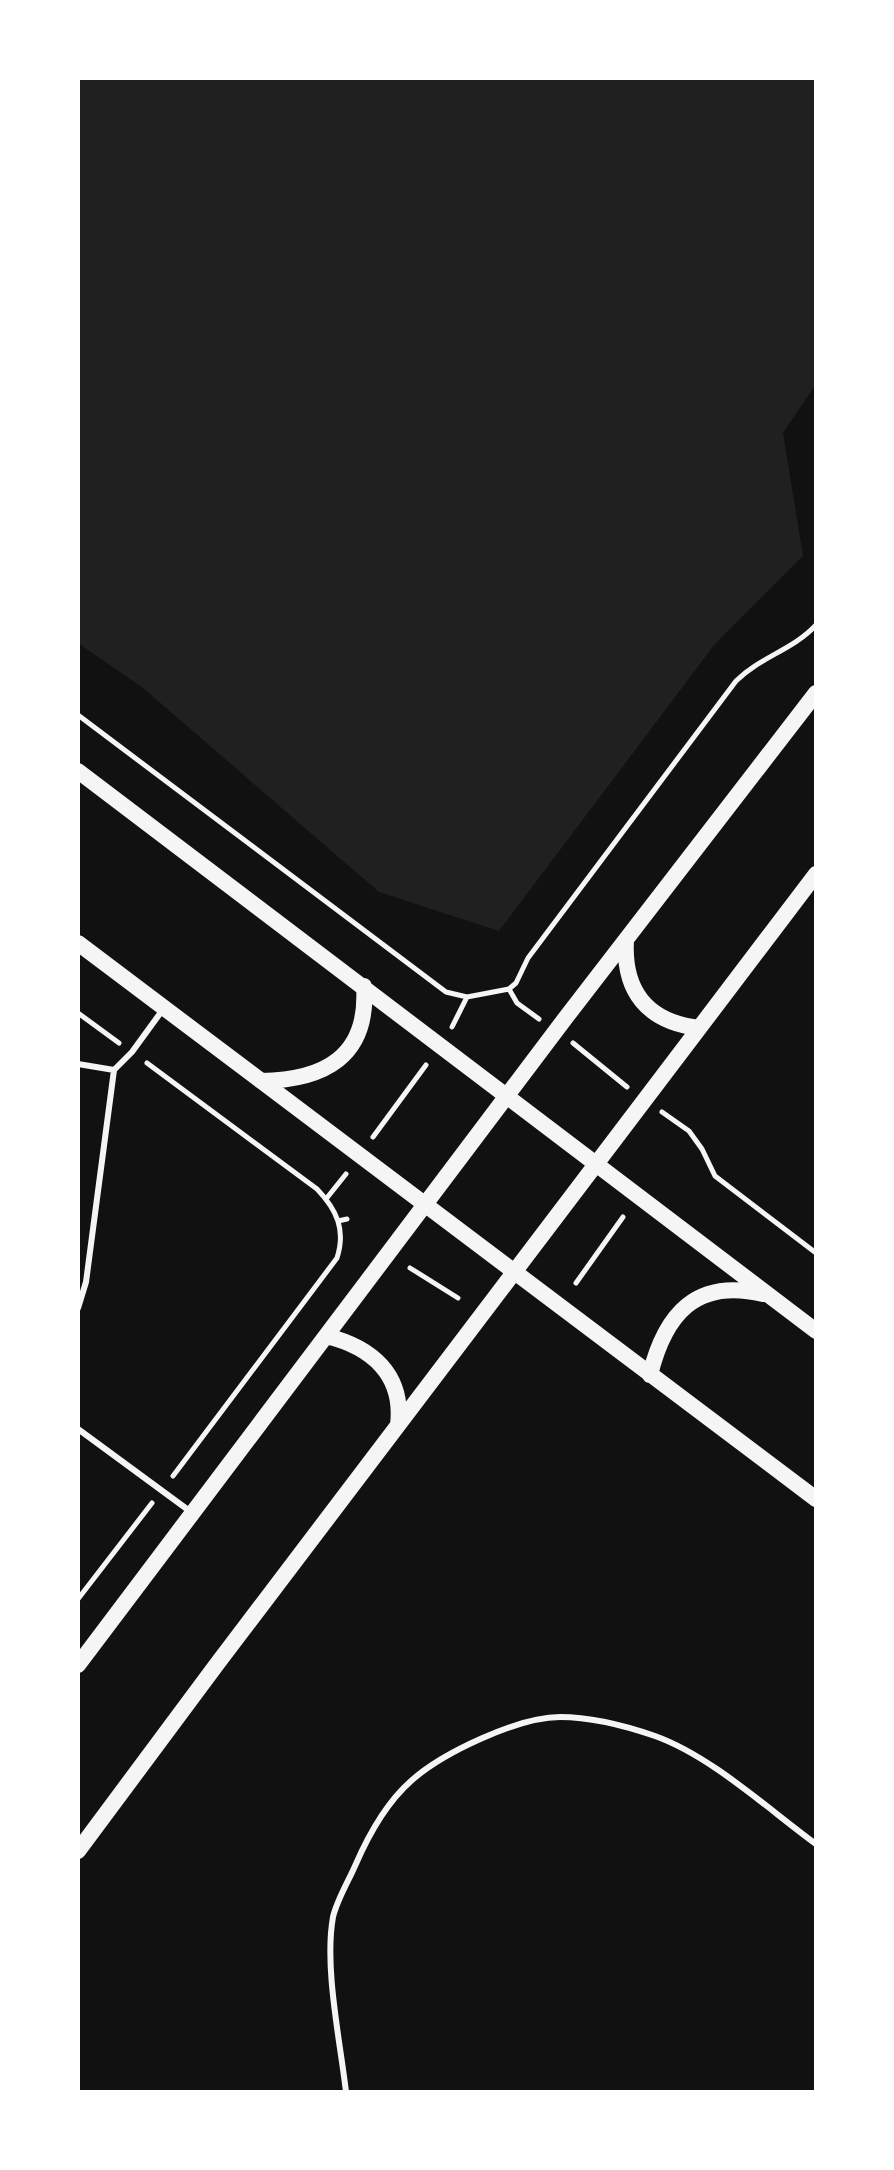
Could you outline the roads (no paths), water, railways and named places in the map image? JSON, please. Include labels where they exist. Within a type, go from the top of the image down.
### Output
[{"type":"main road","points":[[79,1661],[816,693]]},
{"type":"main road","points":[[78,771],[816,1331]]},
{"type":"main road","points":[[78,1851],[816,874]]},
{"type":"main road","points":[[626,940],[625,960],[629,978],[639,997],[664,1020],[699,1028]]},
{"type":"main road","points":[[78,943],[816,1499]]},
{"type":"main road","points":[[261,1081],[291,1081],[319,1072],[338,1060],[353,1045],[361,1026],[365,1006],[364,986]]},
{"type":"main road","points":[[650,1375],[668,1325],[691,1302],[725,1289],[768,1295]]},
{"type":"main road","points":[[326,1336],[345,1340],[363,1349],[381,1365],[394,1384],[400,1405],[398,1427]]},
{"type":"lane","points":[[78,1308],[86,1282],[114,1070],[132,1052],[164,1008]]},
{"type":"lane","points":[[78,1064],[114,1070]]},
{"type":"lane","points":[[78,1429],[191,1512]]},
{"type":"lane","points":[[346,2092],[331,1962],[334,1915],[360,1853],[385,1811],[412,1780],[458,1749],[511,1727],[558,1717],[603,1722],[642,1733],[696,1755],[816,1844]]}]
